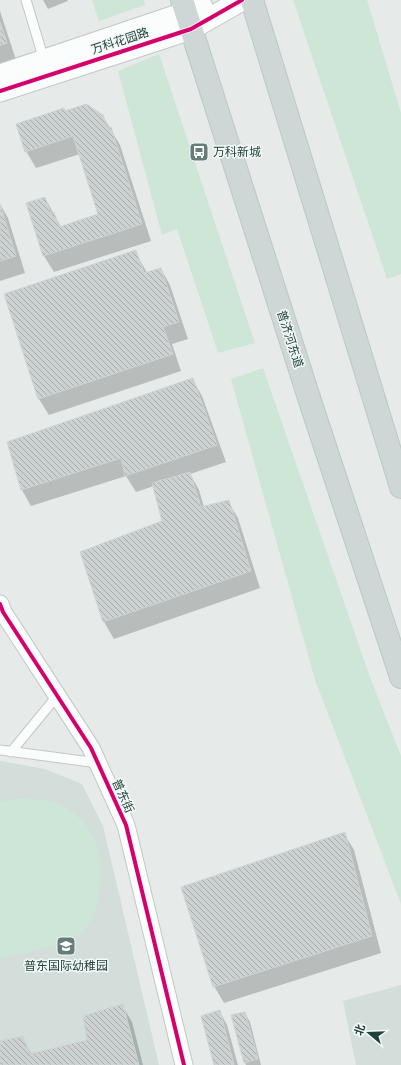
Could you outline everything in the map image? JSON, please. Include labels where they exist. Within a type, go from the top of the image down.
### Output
[{"type":"main road","points":[[252,0],[401,487]]},
{"type":"main road","name":"普济河东道","points":[[186,13],[401,677]]},
{"type":"street","name":"万科花园路","points":[[0,91],[46,68],[186,13],[232,0]]},
{"type":"street","name":"万科花园路","points":[[186,13],[242,0]]},
{"type":"street","name":"万科花园路","points":[[0,75],[46,68]]},
{"type":"street","name":"普东街","points":[[0,604],[3,612],[92,748],[126,826],[184,1065]]},
{"type":"lane","points":[[26,0],[46,68]]},
{"type":"lane","points":[[12,752],[57,696]]},
{"type":"lane","points":[[0,750],[98,763]]},
{"type":"shaded area","name":"普东国际幼稚园","points":[[0,761],[45,769],[82,784],[103,826],[159,1065],[0,1065]]},
{"type":"shaded area","points":[[401,985],[401,1065],[356,1065],[343,1001]]},
{"type":"green space","points":[[92,0],[144,0],[145,5],[99,21]]},
{"type":"green space","points":[[293,0],[367,0],[401,113],[401,274],[387,279]]},
{"type":"green space","points":[[159,54],[255,343],[218,353],[177,229],[162,235],[118,71]]},
{"type":"green space","points":[[263,368],[370,677],[401,756],[401,904],[315,680],[231,379]]},
{"type":"green space","points":[[13,799],[37,799],[49,801],[66,807],[79,818],[90,831],[97,845],[100,857],[100,885],[98,899],[89,923],[83,931],[75,937],[55,945],[0,958],[0,802]]},
{"type":"building","points":[[0,22],[7,43],[0,45]]},
{"type":"building","points":[[0,22],[7,43],[0,45]]},
{"type":"building","points":[[86,104],[103,115],[107,128],[111,127],[142,224],[43,256],[26,203],[45,197],[51,214],[54,212],[59,227],[98,214],[73,136],[25,152],[16,124],[64,108],[65,111]]},
{"type":"building","points":[[0,204],[16,256],[0,261]]},
{"type":"building","points":[[136,250],[144,273],[161,268],[179,322],[163,327],[173,354],[38,399],[4,294]]},
{"type":"building","points":[[193,378],[217,445],[125,476],[121,458],[21,490],[7,442]]},
{"type":"building","points":[[190,472],[201,507],[229,500],[251,571],[103,622],[80,552],[162,521],[152,483]]},
{"type":"building","points":[[345,832],[372,936],[213,987],[181,887]]},
{"type":"building","points":[[123,1004],[139,1065],[0,1065],[0,1041],[23,1036],[30,1054],[87,1040],[83,1016]]},
{"type":"building","points":[[220,1010],[234,1065],[214,1065],[201,1016]]},
{"type":"building","points":[[245,1012],[258,1059],[244,1063],[231,1015]]},
{"type":"cycle path","points":[[0,91],[191,29],[242,0]]},
{"type":"cycle path","points":[[0,604],[3,612],[91,748],[126,825],[184,1065]]},
{"type":"place","name":"万科新城","points":[[199,152]]},
{"type":"place","name":"普东国际幼稚园","points":[[66,946]]}]
